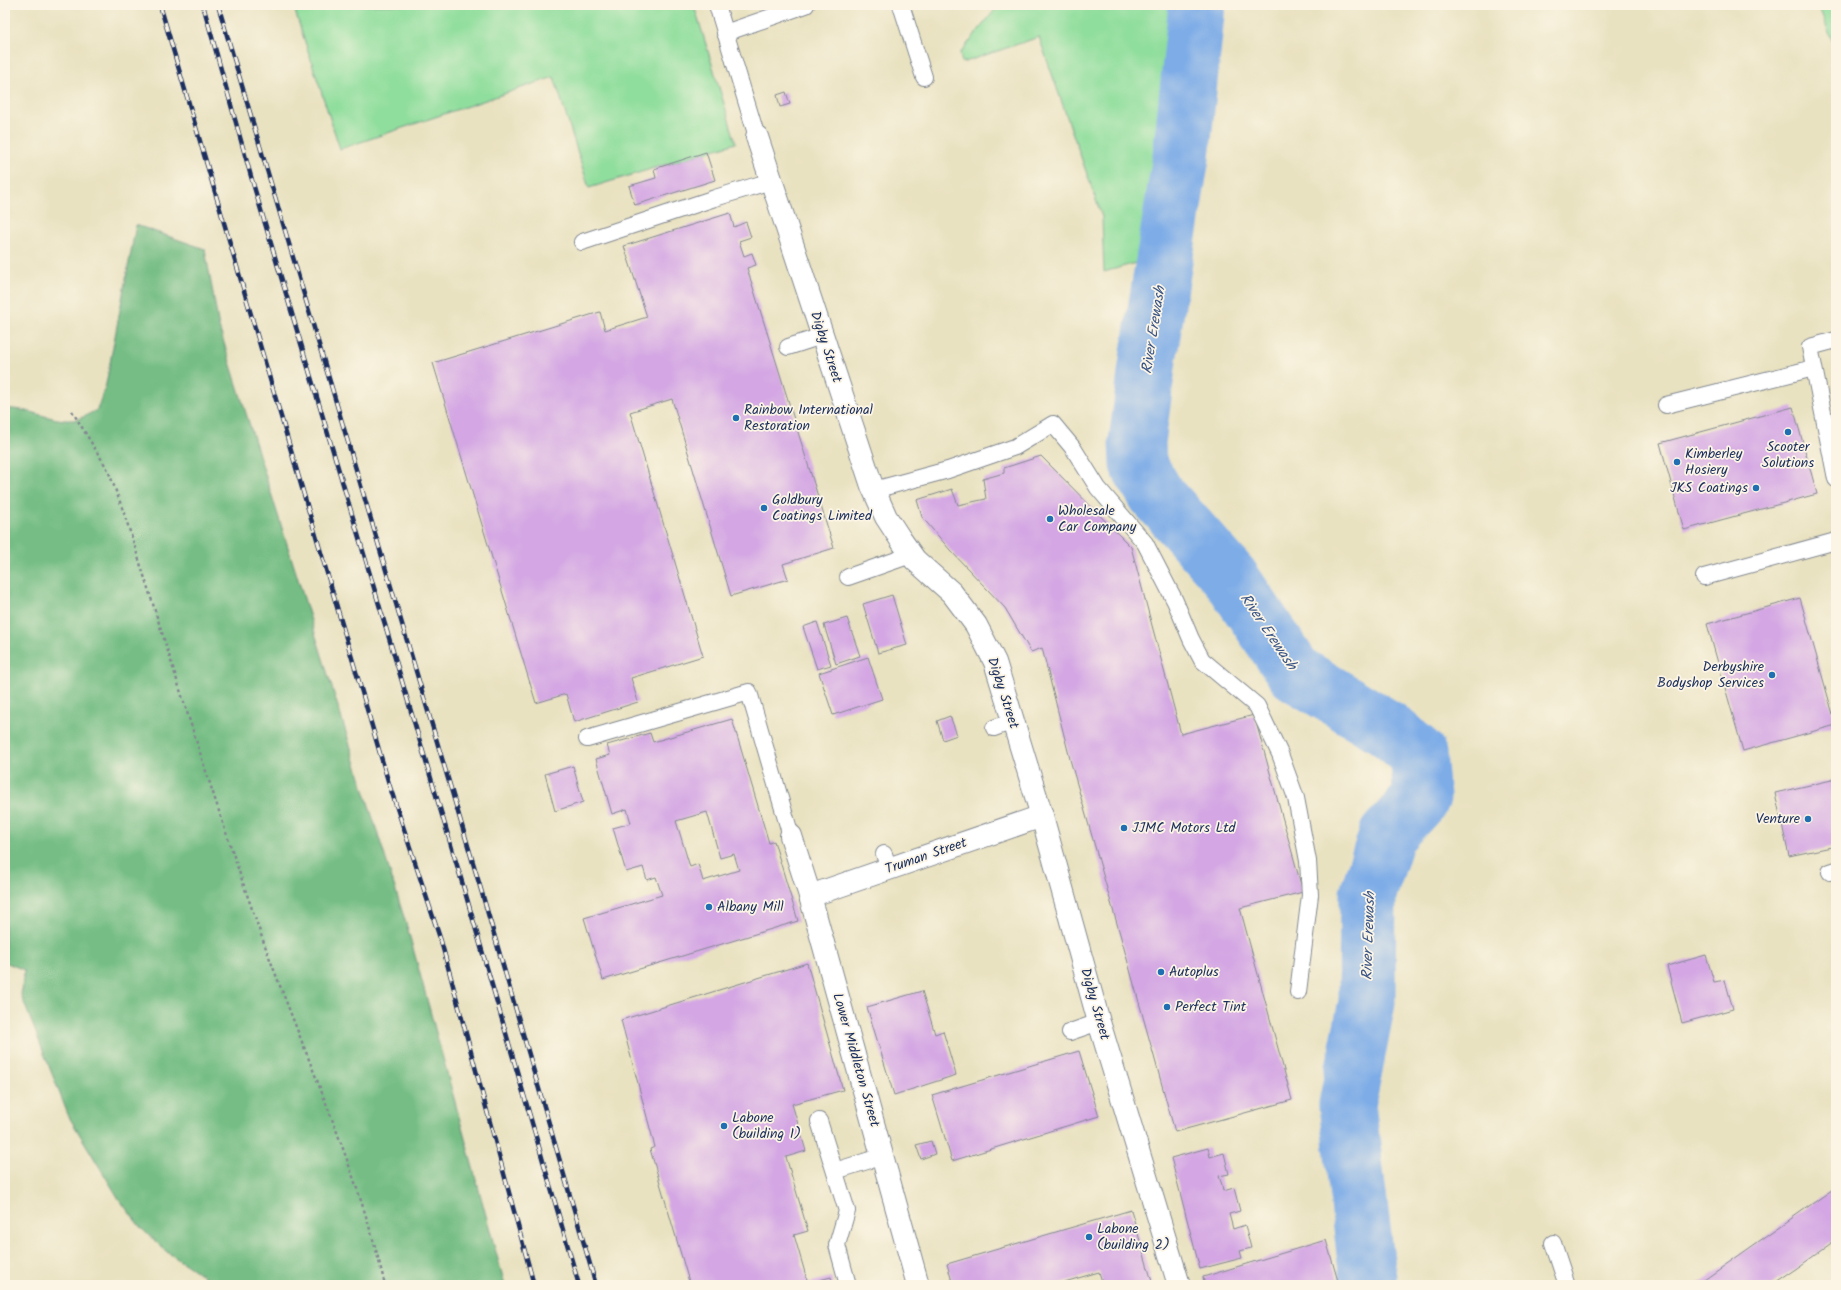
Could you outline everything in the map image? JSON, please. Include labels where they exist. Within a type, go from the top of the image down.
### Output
[{"type":"street","name":"Digby Street","points":[[757,137],[874,490],[886,517],[911,555],[929,574],[952,593],[976,625],[995,662],[1003,724],[1042,816],[1099,1022],[1179,1285]]},
{"type":"street","name":"Truman Street","points":[[810,896],[887,862],[1042,816]]},
{"type":"street","name":"Lower Middleton Street","points":[[791,836],[810,896],[918,1285]]},
{"type":"lane","points":[[717,5],[757,137]]},
{"type":"lane","points":[[725,33],[806,5]]},
{"type":"lane","points":[[901,5],[924,77]]},
{"type":"lane","points":[[582,242],[772,181]]},
{"type":"lane","points":[[788,347],[822,336]]},
{"type":"lane","points":[[1836,340],[1810,347],[1834,458],[1836,480]]},
{"type":"lane","points":[[1666,405],[1814,368]]},
{"type":"lane","points":[[874,490],[948,470],[1015,447],[1053,424],[1073,448],[1098,488],[1145,543],[1176,601],[1191,639],[1202,660],[1258,706],[1280,754],[1296,798],[1308,861],[1310,895],[1298,992]]},
{"type":"lane","points":[[1704,577],[1836,541]]},
{"type":"lane","points":[[848,577],[911,555]]},
{"type":"lane","points":[[587,740],[749,692],[791,836]]},
{"type":"lane","points":[[1070,1032],[1099,1022]]},
{"type":"lane","points":[[820,1121],[847,1211],[837,1245],[848,1285]]},
{"type":"lane","points":[[835,1171],[883,1156]]},
{"type":"lane","points":[[1553,1243],[1567,1285]]},
{"type":"path","points":[[72,411],[108,470],[123,510],[252,910],[328,1108],[368,1226],[385,1285]]},
{"type":"green space","points":[[293,5],[694,5],[736,143],[589,188],[554,77],[340,149]]},
{"type":"green space","points":[[999,5],[1178,5],[1167,111],[1146,260],[1104,272],[1102,217],[1039,37],[962,63],[960,53]]},
{"type":"green space","points":[[1818,5],[1836,5],[1836,50]]},
{"type":"green space","points":[[136,225],[205,249],[219,327],[408,930],[505,1285],[217,1285],[167,1252],[141,1228],[119,1199],[69,1117],[21,995],[24,970],[5,962],[5,409],[22,410],[65,420],[74,420],[97,410],[106,384]]},
{"type":"building","points":[[786,92],[790,104],[780,107],[777,95]]},
{"type":"building","points":[[706,152],[715,180],[635,205],[629,186],[656,178],[654,169]]},
{"type":"building","points":[[730,213],[734,227],[746,222],[751,237],[739,241],[744,256],[752,253],[756,265],[747,268],[834,548],[783,564],[788,579],[731,596],[672,399],[630,412],[703,656],[631,678],[638,702],[574,722],[566,694],[536,703],[433,363],[600,312],[605,330],[647,317],[624,246]]},
{"type":"building","points":[[1793,407],[1817,494],[1684,530],[1660,443]]},
{"type":"building","points":[[1041,456],[1131,547],[1181,734],[1254,715],[1303,892],[1240,908],[1292,1100],[1175,1132],[1071,763],[1042,648],[1031,652],[1005,608],[950,550],[922,517],[917,500],[952,489],[958,505],[986,499],[983,479],[1004,473],[1004,468]]},
{"type":"building","points":[[892,595],[907,645],[878,653],[863,604]]},
{"type":"building","points":[[1800,598],[1836,725],[1743,751],[1707,624]]},
{"type":"building","points":[[847,618],[860,656],[836,664],[824,625]]},
{"type":"building","points":[[817,622],[831,665],[817,669],[803,627]]},
{"type":"building","points":[[868,657],[882,699],[833,715],[819,673]]},
{"type":"building","points":[[950,716],[957,735],[943,740],[937,721]]},
{"type":"building","points":[[732,719],[769,843],[774,841],[798,921],[603,980],[584,918],[662,895],[656,877],[647,880],[643,867],[626,872],[613,828],[631,823],[627,809],[612,814],[596,759],[610,755],[607,745],[650,733],[653,742]],"holes":[[[707,812],[720,858],[734,854],[739,870],[703,881],[698,864],[690,867],[676,821]]]},
{"type":"building","points":[[573,766],[583,802],[555,811],[545,774]]},
{"type":"building","name":"Venture","points":[[1836,779],[1836,846],[1789,856],[1775,793]]},
{"type":"building","points":[[1706,955],[1714,982],[1725,980],[1733,1009],[1682,1023],[1667,966]]},
{"type":"building","name":"Labone (building 1)","points":[[807,963],[843,1090],[792,1104],[806,1151],[786,1157],[808,1231],[794,1235],[808,1283],[831,1277],[833,1285],[690,1285],[650,1149],[655,1147],[621,1020]]},
{"type":"building","points":[[922,991],[935,1034],[943,1031],[956,1075],[894,1095],[867,1007]]},
{"type":"building","points":[[1079,1051],[1099,1116],[952,1161],[932,1095]]},
{"type":"building","points":[[931,1141],[935,1154],[921,1159],[916,1145]]},
{"type":"building","points":[[1208,1148],[1210,1157],[1224,1153],[1229,1174],[1219,1176],[1223,1191],[1234,1188],[1240,1211],[1229,1214],[1233,1229],[1245,1225],[1251,1248],[1240,1251],[1242,1258],[1200,1269],[1171,1158]]},
{"type":"building","points":[[1836,1187],[1836,1240],[1797,1268],[1772,1285],[1697,1285]]},
{"type":"building","name":"Labone (building 2)","points":[[1131,1210],[1153,1285],[1103,1285],[1099,1272],[1054,1285],[953,1285],[947,1264]]},
{"type":"building","points":[[1326,1240],[1338,1281],[1324,1285],[1205,1285],[1203,1277]]},
{"type":"waterway","name":"River Erewash","points":[[1197,5],[1181,157],[1148,359],[1137,442],[1138,464],[1156,494],[1231,578],[1295,673],[1388,729],[1418,754],[1422,797],[1387,835],[1368,894],[1367,1002],[1347,1105],[1369,1285]]},
{"type":"railway","points":[[160,5],[389,784],[441,941],[534,1285]]},
{"type":"railway","points":[[203,5],[252,180],[465,892],[579,1285]]},
{"type":"railway","points":[[218,5],[482,893],[596,1285]]},
{"type":"place","name":"Rainbow International Restoration","points":[[736,418]]},
{"type":"place","name":"Scooter Solutions","points":[[1788,432]]},
{"type":"place","name":"Kimberley Hosiery","points":[[1677,462]]},
{"type":"place","name":"JKS Coatings","points":[[1756,488]]},
{"type":"place","name":"Goldbury Coatings Limited","points":[[764,508]]},
{"type":"place","name":"Wholesale Car Company","points":[[1050,519]]},
{"type":"place","name":"Derbyshire Bodyshop Services","points":[[1772,675]]},
{"type":"place","name":"Venture","points":[[1808,819]]},
{"type":"place","name":"JJMC Motors Ltd","points":[[1124,828]]},
{"type":"place","name":"Albany Mill","points":[[709,907]]},
{"type":"place","name":"Autoplus","points":[[1161,972]]},
{"type":"place","name":"Perfect Tint","points":[[1167,1007]]},
{"type":"place","name":"Labone (building 1)","points":[[724,1126]]},
{"type":"place","name":"Labone (building 2)","points":[[1089,1237]]}]
